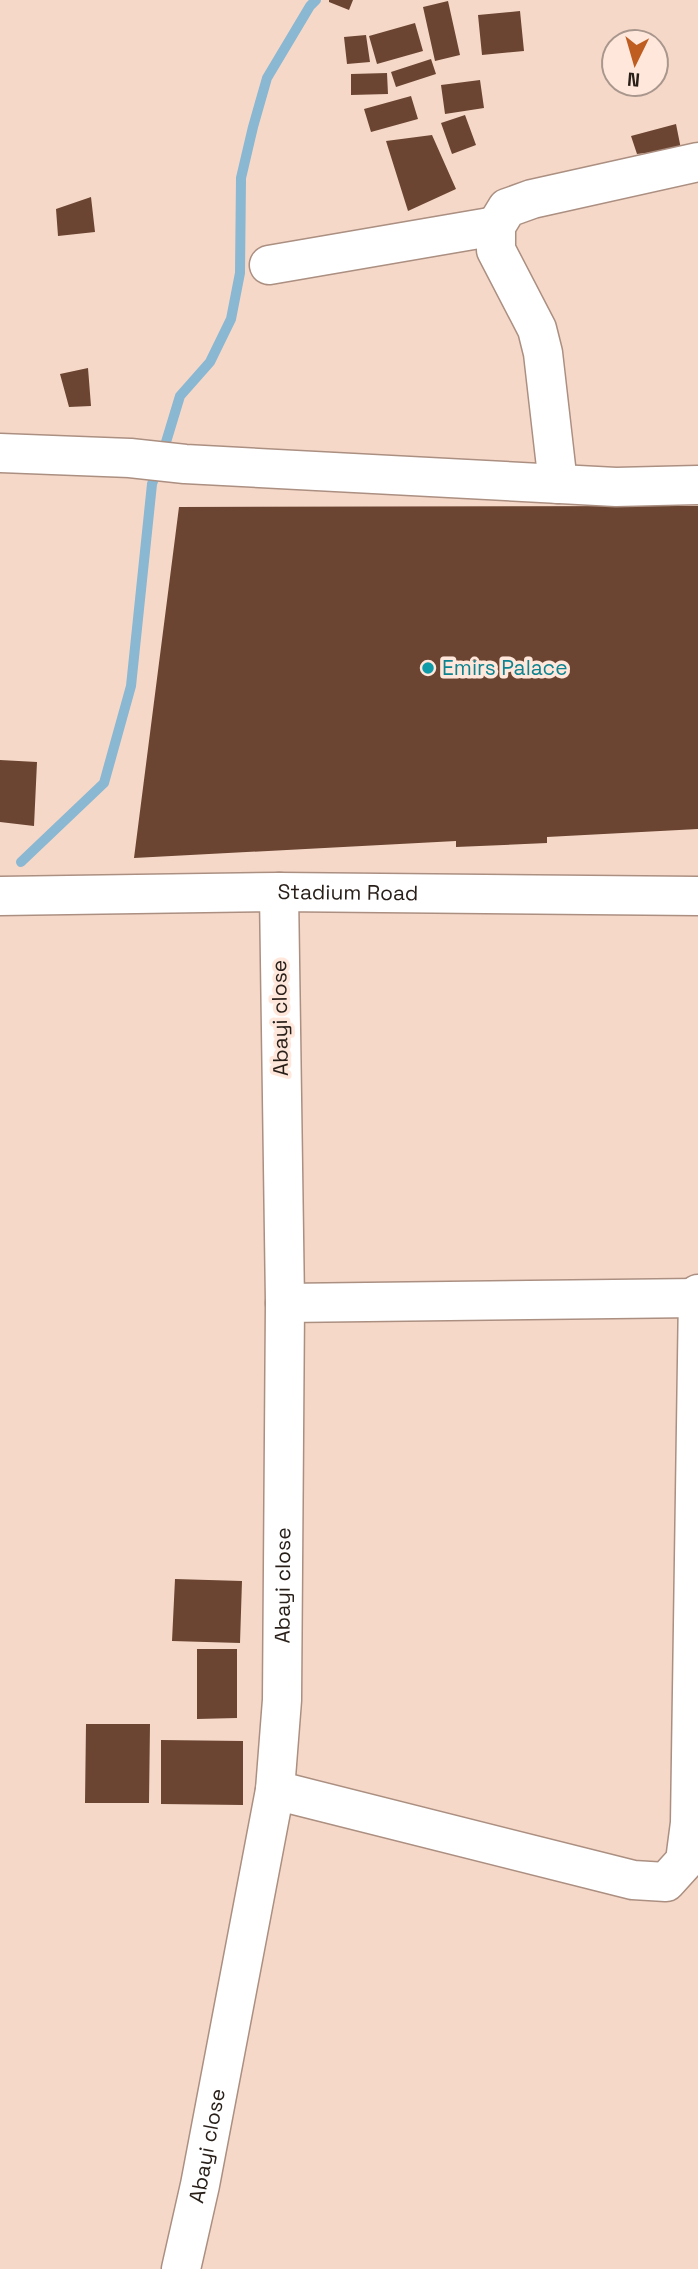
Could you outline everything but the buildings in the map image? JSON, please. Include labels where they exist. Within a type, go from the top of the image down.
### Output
[{"type":"street","points":[[558,484],[543,353],[537,329],[496,250],[496,226],[507,208],[532,199],[698,162]]},
{"type":"street","points":[[269,265],[496,226]]},
{"type":"street","points":[[0,453],[130,458],[185,464],[616,487],[698,485]]},
{"type":"street","name":"Stadium Road","points":[[0,896],[279,891],[698,896]]},
{"type":"street","name":"Abayi close","points":[[181,2269],[200,2185],[275,1790],[282,1700],[285,1303],[279,891]]},
{"type":"street","points":[[275,1790],[633,1880],[666,1882],[685,1861],[691,1810],[698,1296],[285,1303]]},
{"type":"waterway","points":[[163,452],[180,396],[210,362],[231,319],[240,273],[241,178],[253,127],[267,78],[316,0]]},
{"type":"waterway","points":[[21,862],[104,783],[131,686],[152,484],[157,470]]},
{"type":"place","name":"Emirs Palace","points":[[428,668]]}]
